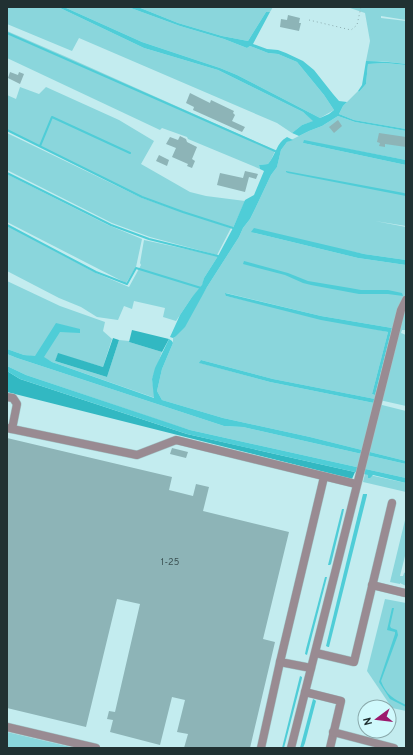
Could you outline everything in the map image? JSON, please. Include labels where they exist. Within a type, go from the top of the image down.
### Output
[{"type":"lane","points":[[291,748],[316,653],[356,484],[360,475],[401,310],[406,300]]},
{"type":"lane","points":[[7,397],[13,398],[17,404],[9,428],[137,455],[176,440],[356,484]]},
{"type":"lane","points":[[261,748],[324,477]]},
{"type":"lane","points":[[316,653],[354,662],[392,503]]},
{"type":"lane","points":[[372,585],[405,593]]},
{"type":"lane","points":[[280,662],[311,668]]},
{"type":"lane","points":[[305,692],[341,701],[330,748]]},
{"type":"lane","points":[[7,727],[96,748]]},
{"type":"lane","points":[[333,732],[394,748]]},
{"type":"path","points":[[309,20],[351,30],[357,26],[361,7]]},
{"type":"shaded area","points":[[7,7],[58,7],[144,48],[218,70],[303,112],[314,121],[302,125],[292,133],[277,123],[79,38],[72,51],[7,24]]},
{"type":"shaded area","points":[[58,7],[64,7],[142,42],[237,75],[320,118],[329,114],[334,110],[324,95],[297,62],[278,54],[268,53],[250,46],[247,48],[128,7],[138,7],[178,23],[222,36],[248,41],[266,12],[270,12],[253,44],[267,49],[278,50],[303,61],[314,70],[339,101],[347,102],[339,114],[354,120],[406,129],[406,131],[355,122],[338,116],[322,126],[299,136],[292,133],[302,125],[313,121],[303,112],[218,70],[144,48]]},
{"type":"shaded area","points":[[64,7],[128,7],[247,48],[250,46],[268,53],[278,54],[297,62],[324,95],[334,110],[320,118],[237,75],[142,42]]},
{"type":"shaded area","points":[[138,7],[273,7],[270,12],[266,12],[248,41],[222,36],[178,23]]},
{"type":"shaded area","points":[[347,7],[406,7],[406,20],[381,16],[381,18],[406,21],[406,64],[366,61],[370,41],[365,13]]},
{"type":"shaded area","points":[[7,31],[268,147],[275,151],[271,160],[268,164],[259,165],[260,169],[188,139],[187,137],[162,128],[160,130],[7,58]]},
{"type":"shaded area","points":[[366,61],[391,62],[406,65],[385,63],[368,64],[366,84],[359,92],[358,91],[362,85]]},
{"type":"shaded area","points":[[385,63],[406,65],[406,129],[354,120],[339,114],[343,106],[366,84],[368,64]]},
{"type":"shaded area","points":[[20,87],[39,94],[46,87],[119,120],[154,141],[141,164],[190,192],[206,196],[245,201],[233,228],[195,216],[231,228],[217,255],[150,237],[112,223],[7,170],[7,133],[142,198],[176,210],[119,186],[7,130],[7,95],[16,99]]},
{"type":"shaded area","points":[[338,116],[355,122],[406,131],[406,160],[305,141],[303,143],[406,165],[406,226],[375,221],[406,227],[406,260],[364,254],[251,232],[358,258],[406,265],[406,330],[402,330],[401,333],[406,335],[406,406],[273,379],[201,360],[200,363],[270,382],[406,411],[406,461],[310,437],[223,418],[162,400],[157,391],[162,369],[173,343],[173,338],[250,219],[271,175],[277,167],[281,150],[287,142],[322,126]],"holes":[[[226,293],[321,316],[392,328],[375,395],[372,394],[388,332],[226,296]]]},
{"type":"shaded area","points":[[287,137],[293,140],[287,142],[281,150],[277,167],[271,175],[250,219],[207,287],[185,327],[175,337],[170,337],[180,315],[202,285],[204,278],[218,256],[233,228],[245,200],[254,195],[264,171],[260,169],[259,165],[268,164],[271,161],[278,146]]},
{"type":"shaded area","points":[[304,140],[406,160],[406,165],[303,143]]},
{"type":"shaded area","points":[[286,171],[404,193],[406,196],[288,173]]},
{"type":"shaded area","points":[[7,174],[108,225],[142,239],[136,267],[126,283],[7,222]]},
{"type":"shaded area","points":[[7,225],[96,273],[129,287],[141,265],[140,263],[144,240],[218,256],[204,278],[201,288],[192,297],[176,321],[163,317],[165,308],[134,301],[132,309],[124,306],[118,320],[97,317],[81,307],[59,298],[7,271]]},
{"type":"shaded area","points":[[254,228],[364,254],[406,260],[406,265],[358,258],[251,232]]},
{"type":"shaded area","points":[[244,261],[288,273],[308,281],[361,290],[388,290],[402,293],[403,296],[388,294],[359,294],[311,285],[285,275],[243,264]]},
{"type":"shaded area","points":[[7,281],[60,306],[105,322],[103,331],[112,339],[103,367],[58,354],[55,361],[107,377],[119,340],[129,341],[162,352],[152,379],[155,398],[44,358],[24,355],[7,349]]},
{"type":"shaded area","points":[[225,293],[321,316],[392,328],[375,395],[372,394],[388,332],[321,320],[226,296]]},
{"type":"shaded area","points":[[56,323],[80,329],[80,333],[60,332],[44,357],[52,362],[154,398],[152,379],[155,368],[169,339],[173,343],[162,369],[157,391],[162,400],[223,418],[310,437],[406,461],[406,464],[243,427],[224,426],[7,354],[7,349],[24,355],[35,356]]},
{"type":"shaded area","points":[[132,330],[169,339],[162,352],[129,342]]},
{"type":"shaded area","points":[[113,338],[119,340],[107,377],[55,361],[58,353],[103,367]]},
{"type":"shaded area","points":[[7,354],[224,426],[243,427],[406,464],[406,478],[190,430],[26,375],[7,366]]},
{"type":"shaded area","points":[[201,360],[273,379],[375,399],[374,403],[270,382],[199,363]]},
{"type":"shaded area","points":[[7,366],[26,375],[190,430],[406,478],[406,483],[373,475],[368,478],[368,475],[187,434],[20,379],[7,371]]},
{"type":"shaded area","points":[[7,371],[20,379],[187,434],[355,472],[352,479],[7,392]]},
{"type":"shaded area","points":[[365,474],[406,483],[406,492],[363,482]]},
{"type":"shaded area","points":[[363,494],[367,495],[328,647],[326,646]]},
{"type":"shaded area","points":[[342,509],[344,509],[331,564],[328,565]]},
{"type":"shaded area","points":[[406,516],[406,552],[400,576],[403,576],[406,572],[406,586],[400,583],[390,582]]},
{"type":"shaded area","points":[[325,577],[327,577],[307,655],[305,654],[306,649]]},
{"type":"shaded area","points":[[385,599],[406,603],[406,711],[397,709],[397,699],[386,699],[367,671]]},
{"type":"shaded area","points":[[392,608],[394,608],[390,626],[391,628],[397,630],[398,635],[381,681],[385,690],[396,699],[390,699],[379,682],[395,634],[395,632],[387,630]]},
{"type":"shaded area","points":[[300,676],[302,678],[284,748],[282,748]]},
{"type":"shaded area","points":[[313,699],[316,701],[305,743],[303,748],[300,748]]},
{"type":"shaded area","points":[[397,700],[406,705],[406,707],[397,702]]},
{"type":"shaded area","points":[[7,732],[71,747],[7,748]]},
{"type":"building","points":[[288,15],[300,18],[299,23],[301,23],[299,31],[280,27],[281,19],[287,20]]},
{"type":"building","points":[[10,72],[18,75],[19,72],[24,74],[20,84],[8,78]]},
{"type":"building","points":[[190,93],[210,103],[211,100],[234,111],[233,113],[235,115],[232,121],[245,127],[242,132],[193,110],[194,107],[186,103]]},
{"type":"building","points":[[338,120],[342,126],[334,133],[329,127]]},
{"type":"building","points":[[379,133],[406,137],[406,147],[385,144],[385,147],[379,146],[380,143],[377,142]]},
{"type":"building","points":[[180,136],[186,139],[187,142],[197,147],[192,159],[195,161],[192,168],[187,166],[188,164],[172,157],[176,148],[166,144],[170,137],[178,140]]},
{"type":"building","points":[[159,155],[169,160],[167,166],[156,161]]},
{"type":"building","points":[[245,171],[258,174],[256,179],[249,177],[245,192],[217,185],[220,173],[243,178]]},
{"type":"building","points":[[7,438],[172,477],[169,490],[193,496],[196,484],[209,487],[203,511],[289,532],[263,639],[275,642],[250,748],[184,748],[188,734],[177,732],[185,700],[172,697],[160,745],[110,732],[113,720],[107,719],[109,711],[115,712],[140,604],[117,599],[86,727],[7,708]]},
{"type":"building","points":[[172,448],[188,452],[186,458],[170,454]]},
{"type":"waterway","points":[[7,33],[275,151]]},
{"type":"waterway","points":[[40,146],[52,117],[130,153]]},
{"type":"waterway","points":[[7,130],[142,197],[233,228]]},
{"type":"waterway","points":[[7,173],[111,225],[149,239],[218,256]]},
{"type":"waterway","points":[[7,225],[96,272],[127,284],[136,268],[201,288]]}]
